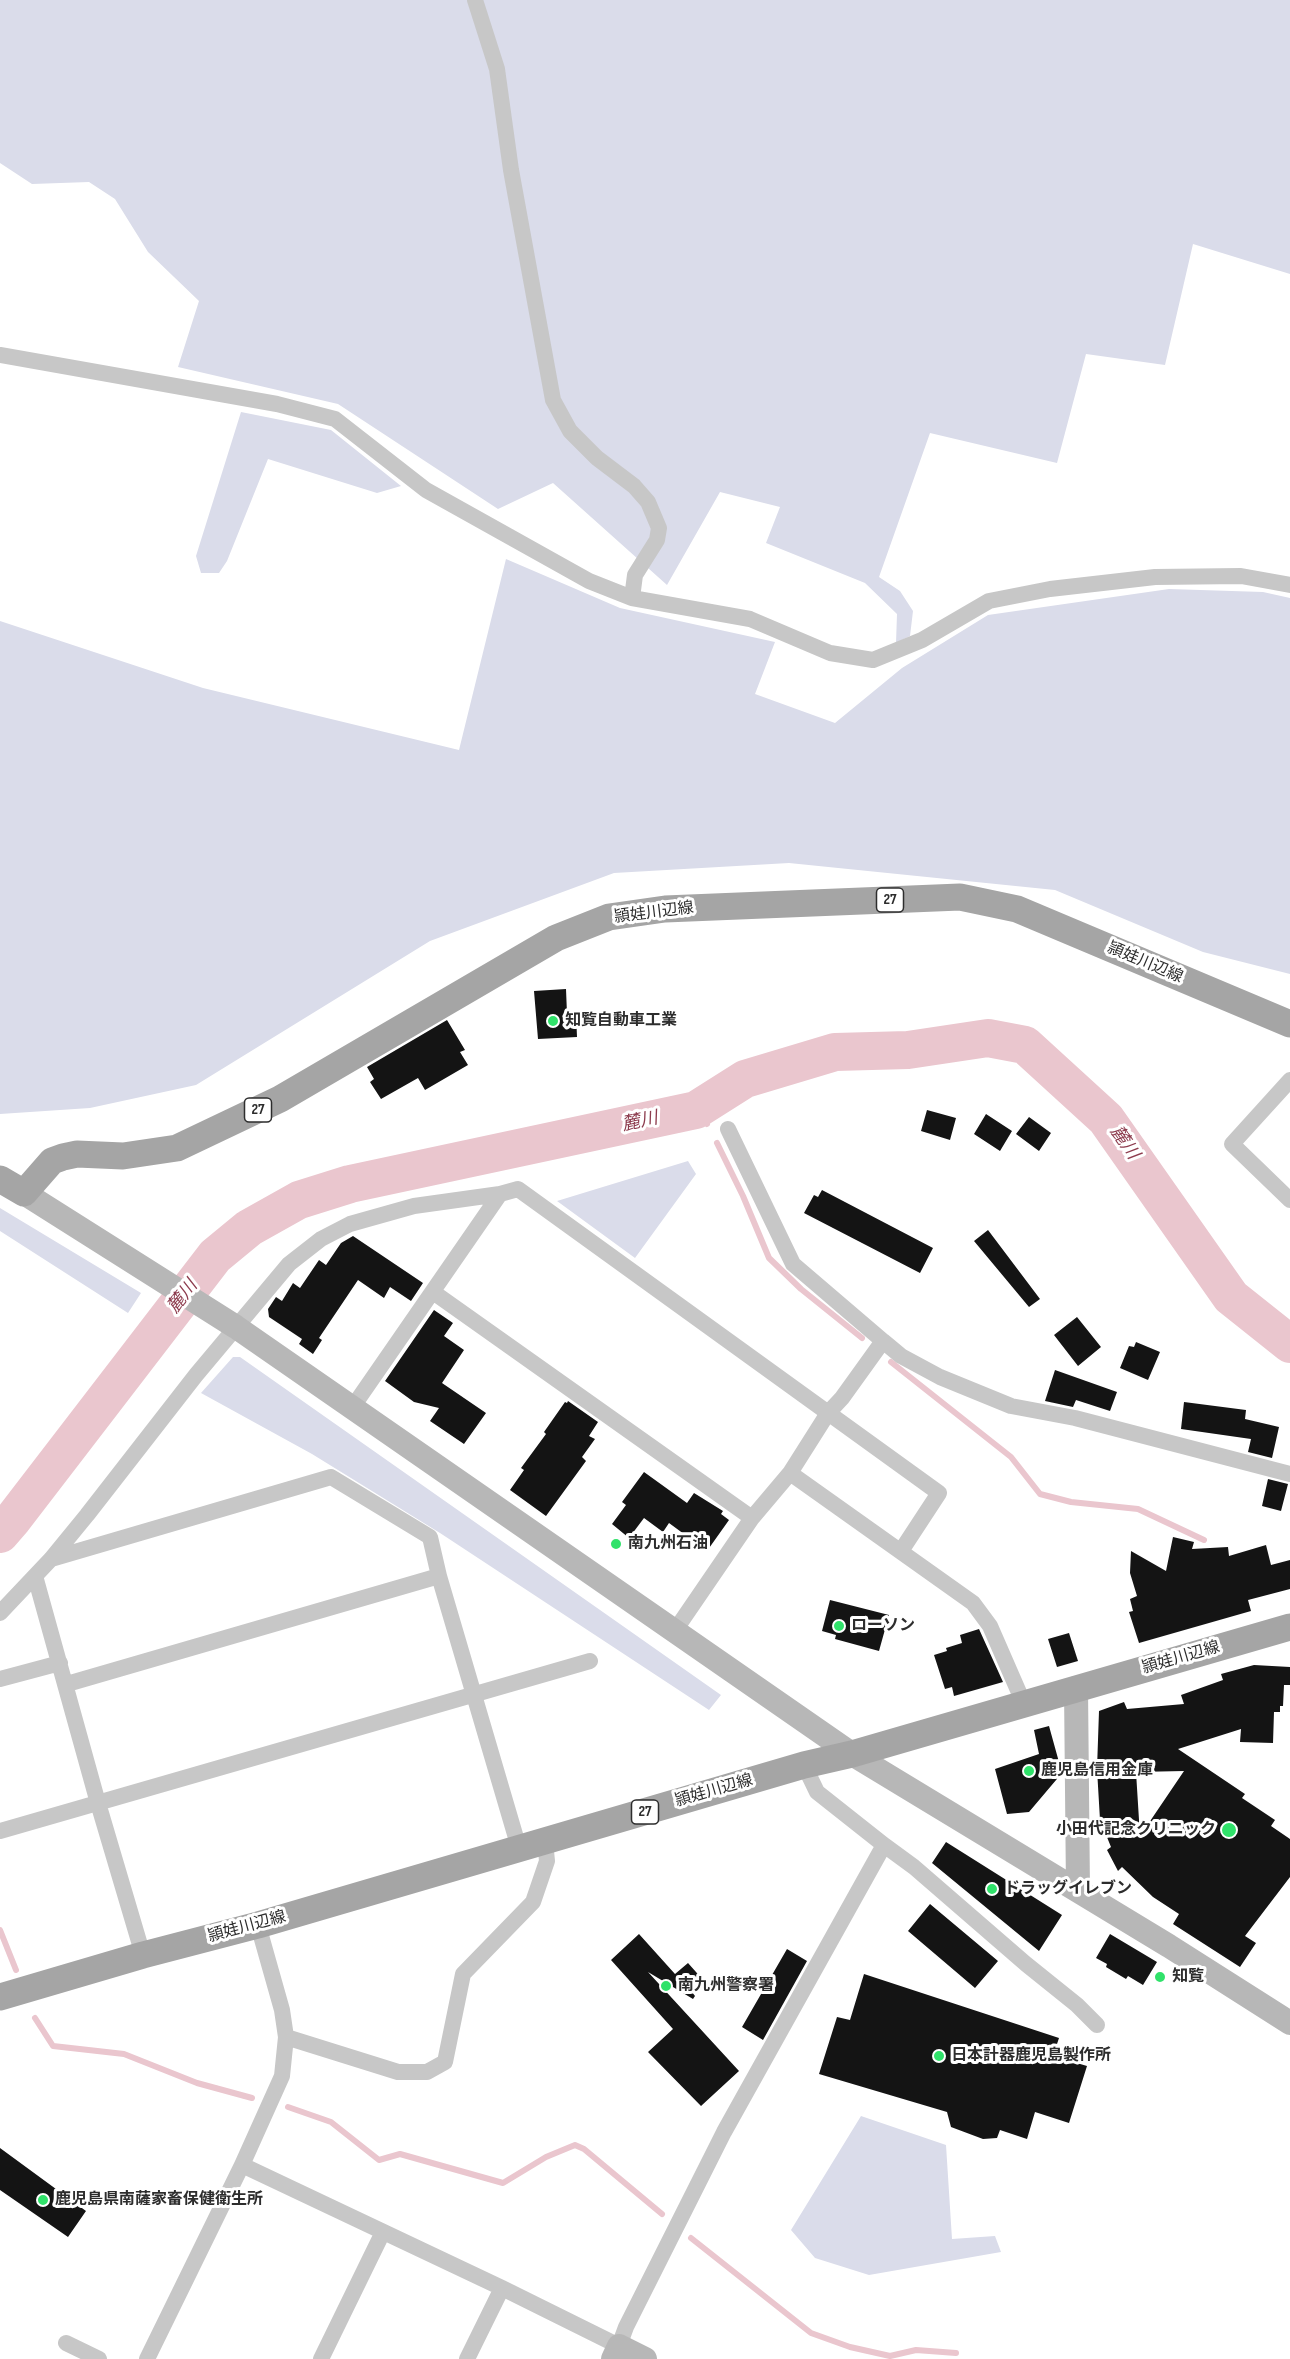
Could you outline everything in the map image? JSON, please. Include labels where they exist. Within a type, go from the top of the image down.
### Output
[{"type":"main road","name":"頴娃川辺線","points":[[24,1193],[52,1161],[63,1157],[77,1154],[123,1156],[177,1148],[280,1100],[556,938],[609,917],[665,909],[960,897],[1017,909],[1290,1024]]},
{"type":"main road","points":[[0,1179],[24,1193]]},
{"type":"main road","name":"頴娃川辺線","points":[[0,1996],[258,1925],[804,1765],[852,1754],[1290,1627]]},
{"type":"street","points":[[475,0],[497,69],[511,170],[553,400],[570,431],[597,458],[634,486],[648,502],[659,528],[657,540],[635,575],[632,598]]},
{"type":"street","points":[[0,355],[277,404],[335,419],[426,490],[589,581],[632,598],[750,619],[830,653],[873,660],[921,640],[989,601],[1050,589],[1155,578],[1241,576],[1290,585]]},
{"type":"street","points":[[1290,1080],[1232,1144],[1290,1200]]},
{"type":"street","points":[[728,1129],[792,1264],[901,1356],[940,1377],[1011,1406],[1075,1418],[1290,1474]]},
{"type":"street","points":[[0,1613],[51,1559],[196,1375],[231,1324],[289,1264],[321,1239],[350,1224],[414,1206],[500,1194],[518,1189],[939,1493],[901,1551]]},
{"type":"street","points":[[24,1193],[231,1324],[852,1754],[1078,1890],[1290,2023]]},
{"type":"street","points":[[352,1408],[500,1194]]},
{"type":"street","points":[[433,1292],[752,1518]]},
{"type":"street","points":[[674,1632],[752,1518],[790,1473],[828,1413],[842,1398],[882,1341]]},
{"type":"street","points":[[790,1473],[973,1603],[990,1626],[1024,1704]]},
{"type":"street","points":[[51,1559],[331,1477],[430,1537],[439,1576],[519,1848]]},
{"type":"street","points":[[36,1576],[98,1803],[143,1955]]},
{"type":"street","points":[[67,1684],[439,1576]]},
{"type":"street","points":[[0,1831],[590,1661]]},
{"type":"street","points":[[0,1679],[60,1663]]},
{"type":"street","points":[[1076,1688],[1078,1890]]},
{"type":"street","points":[[804,1765],[817,1792],[914,1867],[1077,2005],[1097,2025]]},
{"type":"street","points":[[286,2037],[398,2072],[427,2072],[445,2062],[463,1974],[533,1902],[547,1861],[545,1841]]},
{"type":"street","points":[[616,2353],[626,2327],[724,2132],[884,1845]]},
{"type":"street","points":[[147,2359],[242,2165],[282,2076],[286,2037],[282,2010],[258,1925]]},
{"type":"street","points":[[242,2165],[502,2288],[616,2353],[645,2359]]},
{"type":"street","points":[[321,2359],[382,2232]]},
{"type":"street","points":[[468,2359],[502,2288]]},
{"type":"street","points":[[66,2343],[99,2359]]},
{"type":"shaded area","points":[[0,0],[1290,0],[1290,274],[1193,244],[1165,365],[1086,354],[1057,463],[930,433],[879,577],[900,591],[913,611],[910,636],[896,643],[897,614],[865,583],[766,543],[780,507],[720,492],[667,585],[553,483],[498,509],[338,404],[178,367],[199,301],[148,252],[115,199],[89,182],[32,184],[0,163]]},
{"type":"shaded area","points":[[241,412],[331,430],[401,486],[377,493],[268,459],[227,561],[219,573],[201,573],[196,556]]},
{"type":"shaded area","points":[[506,559],[620,608],[775,642],[755,694],[835,723],[902,668],[988,615],[1169,589],[1263,592],[1290,598],[1290,974],[1203,952],[1055,890],[789,863],[614,873],[430,941],[196,1085],[90,1108],[0,1114],[0,621],[203,688],[459,750]]},
{"type":"shaded area","points":[[688,1161],[696,1174],[635,1258],[557,1201]]},
{"type":"shaded area","points":[[0,1208],[141,1293],[128,1313],[0,1231]]},
{"type":"shaded area","points":[[233,1357],[240,1357],[721,1695],[709,1710],[440,1533],[312,1454],[201,1393]]},
{"type":"shaded area","points":[[861,2116],[946,2145],[952,2239],[995,2236],[1001,2252],[869,2275],[815,2258],[791,2230]]},
{"type":"building","points":[[566,989],[567,1014],[576,1013],[577,1037],[538,1039],[534,991]]},
{"type":"building","points":[[447,1020],[465,1050],[460,1052],[468,1065],[425,1090],[418,1078],[381,1099],[370,1082],[374,1079],[367,1067]]},
{"type":"building","points":[[927,1110],[956,1118],[950,1140],[921,1131]]},
{"type":"building","points":[[986,1114],[1012,1131],[1000,1151],[974,1134]]},
{"type":"building","points":[[1029,1117],[1051,1133],[1039,1151],[1016,1134]]},
{"type":"building","points":[[822,1190],[933,1248],[920,1273],[804,1213],[814,1195],[818,1197]]},
{"type":"building","points":[[988,1230],[1040,1299],[1029,1307],[974,1241]]},
{"type":"building","points":[[353,1236],[423,1283],[411,1301],[390,1287],[384,1298],[358,1280],[319,1338],[322,1340],[313,1354],[299,1344],[302,1339],[269,1317],[268,1309],[276,1297],[282,1301],[293,1283],[300,1288],[319,1260],[326,1265],[341,1243]]},
{"type":"building","points":[[434,1310],[453,1323],[444,1336],[464,1350],[442,1383],[486,1413],[464,1444],[430,1421],[439,1408],[414,1402],[385,1381]]},
{"type":"building","points":[[1077,1317],[1101,1347],[1078,1366],[1054,1335]]},
{"type":"building","points":[[1136,1342],[1160,1352],[1148,1380],[1120,1368],[1129,1346],[1134,1347]]},
{"type":"building","points":[[1055,1370],[1117,1392],[1110,1411],[1076,1400],[1073,1407],[1045,1401]]},
{"type":"building","points":[[568,1401],[598,1422],[589,1436],[595,1439],[582,1457],[586,1461],[546,1516],[510,1490],[524,1470],[521,1468],[546,1434],[544,1432]]},
{"type":"building","points":[[1184,1402],[1246,1410],[1245,1419],[1279,1427],[1272,1458],[1248,1452],[1251,1439],[1181,1429]]},
{"type":"building","points":[[644,1472],[687,1503],[694,1493],[723,1511],[721,1514],[729,1520],[707,1551],[669,1523],[663,1532],[644,1518],[629,1538],[612,1524],[626,1505],[622,1502]]},
{"type":"building","points":[[1268,1479],[1288,1484],[1281,1511],[1262,1506]]},
{"type":"building","points":[[1173,1537],[1194,1542],[1192,1549],[1228,1547],[1229,1556],[1266,1545],[1271,1565],[1290,1560],[1290,1589],[1248,1600],[1251,1611],[1139,1643],[1129,1612],[1133,1611],[1130,1599],[1137,1596],[1130,1573],[1131,1551],[1166,1571]]},
{"type":"building","points":[[830,1600],[889,1615],[879,1651],[835,1639],[836,1635],[822,1631]]},
{"type":"building","points":[[979,1629],[1003,1682],[954,1696],[952,1687],[945,1689],[934,1655],[962,1643],[960,1635]]},
{"type":"building","points":[[1069,1633],[1078,1661],[1057,1667],[1048,1639]]},
{"type":"building","points":[[1254,1665],[1290,1667],[1290,1685],[1284,1685],[1283,1706],[1280,1706],[1280,1712],[1274,1712],[1273,1743],[1240,1742],[1241,1729],[1178,1749],[1245,1794],[1242,1798],[1275,1820],[1271,1826],[1290,1839],[1290,1877],[1245,1936],[1256,1943],[1240,1967],[1173,1924],[1179,1914],[1153,1897],[1122,1867],[1118,1871],[1107,1850],[1111,1847],[1100,1820],[1097,1769],[1099,1711],[1124,1702],[1127,1709],[1184,1704],[1181,1695],[1223,1680],[1221,1674]],"holes":[[[1184,1771],[1140,1836],[1136,1772]]]},
{"type":"building","name":"鹿児島信用金庫","points":[[1049,1726],[1062,1773],[1029,1812],[1007,1814],[995,1769],[1039,1754],[1034,1730]]},
{"type":"building","name":"ドラッグイレブン","points":[[946,1842],[1062,1915],[1039,1951],[932,1863]]},
{"type":"building","points":[[930,1904],[998,1961],[975,1988],[908,1931]]},
{"type":"building","points":[[639,1934],[675,1974],[688,1963],[704,1981],[692,1992],[695,1996],[693,1999],[648,1972],[739,2071],[701,2106],[648,2052],[673,2029],[611,1960]]},
{"type":"building","points":[[1110,1934],[1157,1962],[1143,1985],[1128,1976],[1126,1979],[1096,1958]]},
{"type":"building","points":[[787,1949],[807,1961],[763,2040],[742,2027]]},
{"type":"building","name":"日本計器鹿児島製作所","points":[[864,1974],[1059,2038],[1053,2056],[1087,2066],[1069,2123],[1035,2112],[1027,2139],[1000,2130],[997,2138],[983,2139],[951,2127],[947,2112],[819,2074],[837,2017],[850,2020]]},
{"type":"building","name":"鹿児島県南薩家畜保健衛生所","points":[[0,2148],[86,2211],[68,2237],[0,2190]]},
{"type":"waterway","name":"麓川","points":[[0,1534],[215,1256],[249,1228],[299,1200],[350,1184],[696,1110],[745,1079],[835,1052],[908,1050],[988,1038],[1025,1045],[1106,1119],[1231,1297],[1290,1344]]},
{"type":"waterway","points":[[696,1110],[707,1124]]},
{"type":"waterway","points":[[717,1143],[743,1196],[769,1258],[801,1289],[862,1338]]},
{"type":"waterway","points":[[891,1362],[1011,1457],[1040,1494],[1071,1502],[1138,1509],[1204,1540]]},
{"type":"waterway","points":[[0,1930],[16,1970]]},
{"type":"waterway","points":[[35,2018],[53,2046],[124,2054],[197,2083],[252,2098]]},
{"type":"waterway","points":[[288,2107],[331,2122],[379,2160],[400,2154],[503,2183],[546,2157],[575,2145],[584,2149],[662,2214]]},
{"type":"waterway","points":[[691,2238],[811,2333],[850,2347],[890,2356],[916,2350],[956,2353]]},
{"type":"place","name":"知覧自動車工業","points":[[553,1021]]},
{"type":"place","name":"南九州石油","points":[[616,1544]]},
{"type":"place","name":"ローソン","points":[[839,1626]]},
{"type":"place","name":"鹿児島信用金庫","points":[[1029,1771]]},
{"type":"place","name":"小田代記念クリニック","points":[[1229,1830]]},
{"type":"place","name":"ドラッグイレブン","points":[[992,1889]]},
{"type":"place","name":"知覧","points":[[1160,1977]]},
{"type":"place","name":"南九州警察署","points":[[666,1986]]},
{"type":"place","name":"日本計器鹿児島製作所","points":[[939,2056]]},
{"type":"place","name":"鹿児島県南薩家畜保健衛生所","points":[[43,2200]]}]
